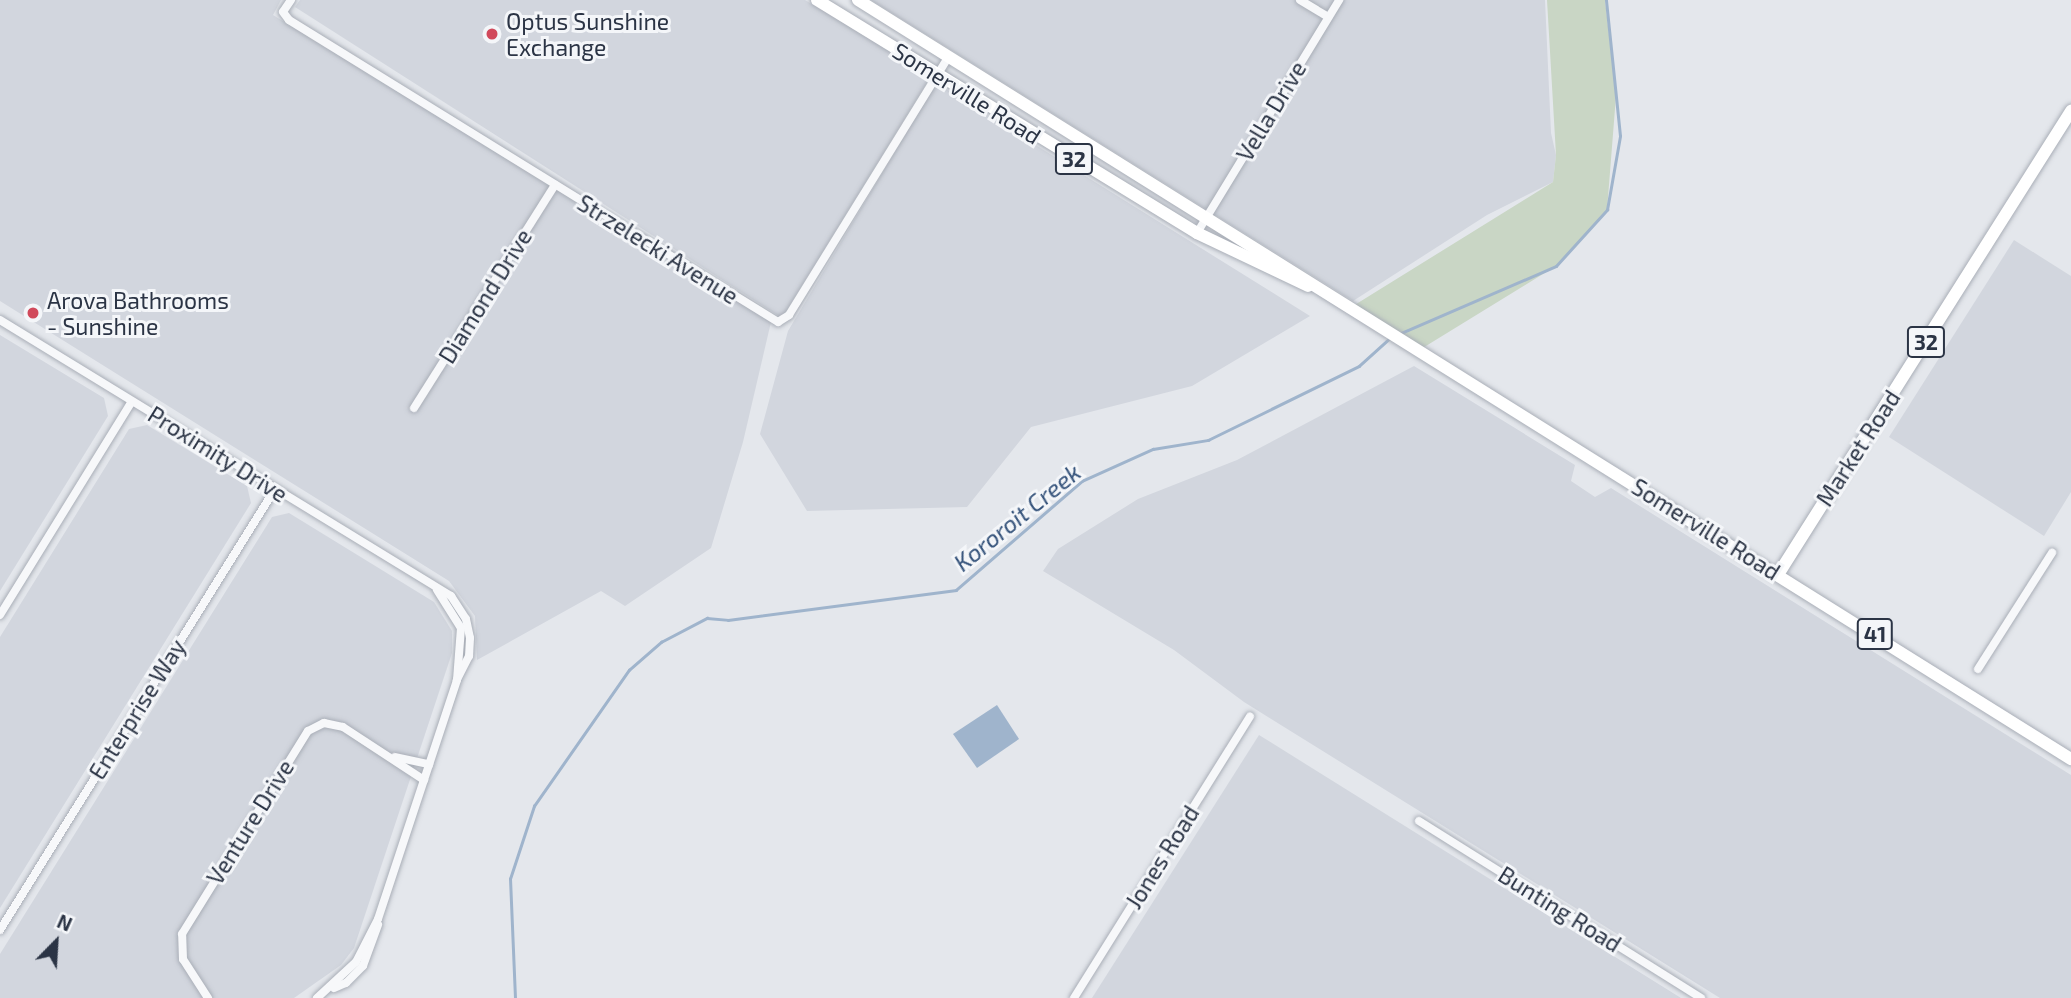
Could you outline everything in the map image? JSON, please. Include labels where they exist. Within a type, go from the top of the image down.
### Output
[{"type":"main road","name":"Somerville Road","points":[[817,0],[1197,233],[1269,270],[1341,299]]},
{"type":"main road","name":"Somerville Road","points":[[858,0],[1779,573],[2071,759]]},
{"type":"main road","name":"Market Road","points":[[1779,573],[2071,111]]},
{"type":"street","name":"Strzelecki Avenue","points":[[291,0],[284,12],[289,20],[774,321],[783,321],[949,56]]},
{"type":"street","points":[[1300,0],[1328,17]]},
{"type":"street","name":"Vella Drive","points":[[1197,233],[1339,0]]},
{"type":"street","name":"Diamond Drive","points":[[414,408],[555,185]]},
{"type":"street","name":"Proximity Drive","points":[[0,320],[436,588],[461,628],[457,680],[378,919],[356,962],[331,989],[317,998]]},
{"type":"street","points":[[0,615],[132,401]]},
{"type":"street","name":"Enterprise Way","points":[[0,930],[275,489]]},
{"type":"street","points":[[1978,669],[2052,553]]},
{"type":"street","name":"Jones Road","points":[[1074,998],[1251,716]]},
{"type":"street","name":"Venture Drive","points":[[208,998],[183,959],[182,934],[300,741],[316,726],[333,724],[392,757],[424,779]]},
{"type":"street","name":"Venture Drive","points":[[392,757],[429,764]]},
{"type":"street","name":"Bunting Road","points":[[1419,821],[1701,998]]},
{"type":"shaded area","points":[[0,0],[281,0],[273,15],[771,322],[743,442],[711,548],[625,606],[601,591],[477,660],[475,616],[449,581],[0,301]]},
{"type":"shaded area","points":[[300,0],[805,0],[931,76],[782,318],[295,7]]},
{"type":"shaded area","points":[[871,0],[1545,0],[1551,133],[1556,155],[1553,182],[1487,215],[1353,301]]},
{"type":"shaded area","points":[[936,83],[1310,316],[1192,386],[1031,427],[967,507],[807,511],[760,434],[788,331]]},
{"type":"shaded area","points":[[2014,240],[2071,276],[2071,492],[2044,536],[1889,437]]},
{"type":"shaded area","points":[[0,335],[104,398],[108,416],[0,591]]},
{"type":"shaded area","points":[[1414,366],[1575,465],[1571,481],[1595,497],[1611,488],[2071,775],[2071,998],[1720,998],[1244,702],[1174,650],[1043,571],[1058,549],[1138,499],[1237,460]]},
{"type":"shaded area","points":[[147,425],[247,486],[251,503],[0,908],[0,637],[129,429]]},
{"type":"shaded area","points":[[289,513],[434,602],[452,631],[452,653],[354,948],[341,965],[294,998],[0,998],[0,954],[272,517]]},
{"type":"shaded area","points":[[1259,735],[1681,998],[1092,998]]},
{"type":"green space","points":[[1547,0],[1605,0],[1616,96],[1607,210],[1556,266],[1421,349],[1353,306],[1553,182],[1556,155]]},
{"type":"water","points":[[997,705],[1019,739],[977,768],[953,734]]},
{"type":"waterway","name":"Kororoit Creek","points":[[1399,334],[1556,266],[1607,210],[1620,136],[1606,0]]},
{"type":"waterway","name":"Kororoit Creek","points":[[515,998],[510,879],[534,806],[629,670],[661,642],[707,618],[728,620],[956,590],[1082,481],[1153,449],[1208,440],[1359,366],[1390,338]]},
{"type":"place","name":"Optus Sunshine Exchange","points":[[492,34]]},
{"type":"place","name":"Arova Bathrooms - Sunshine","points":[[33,313]]}]
